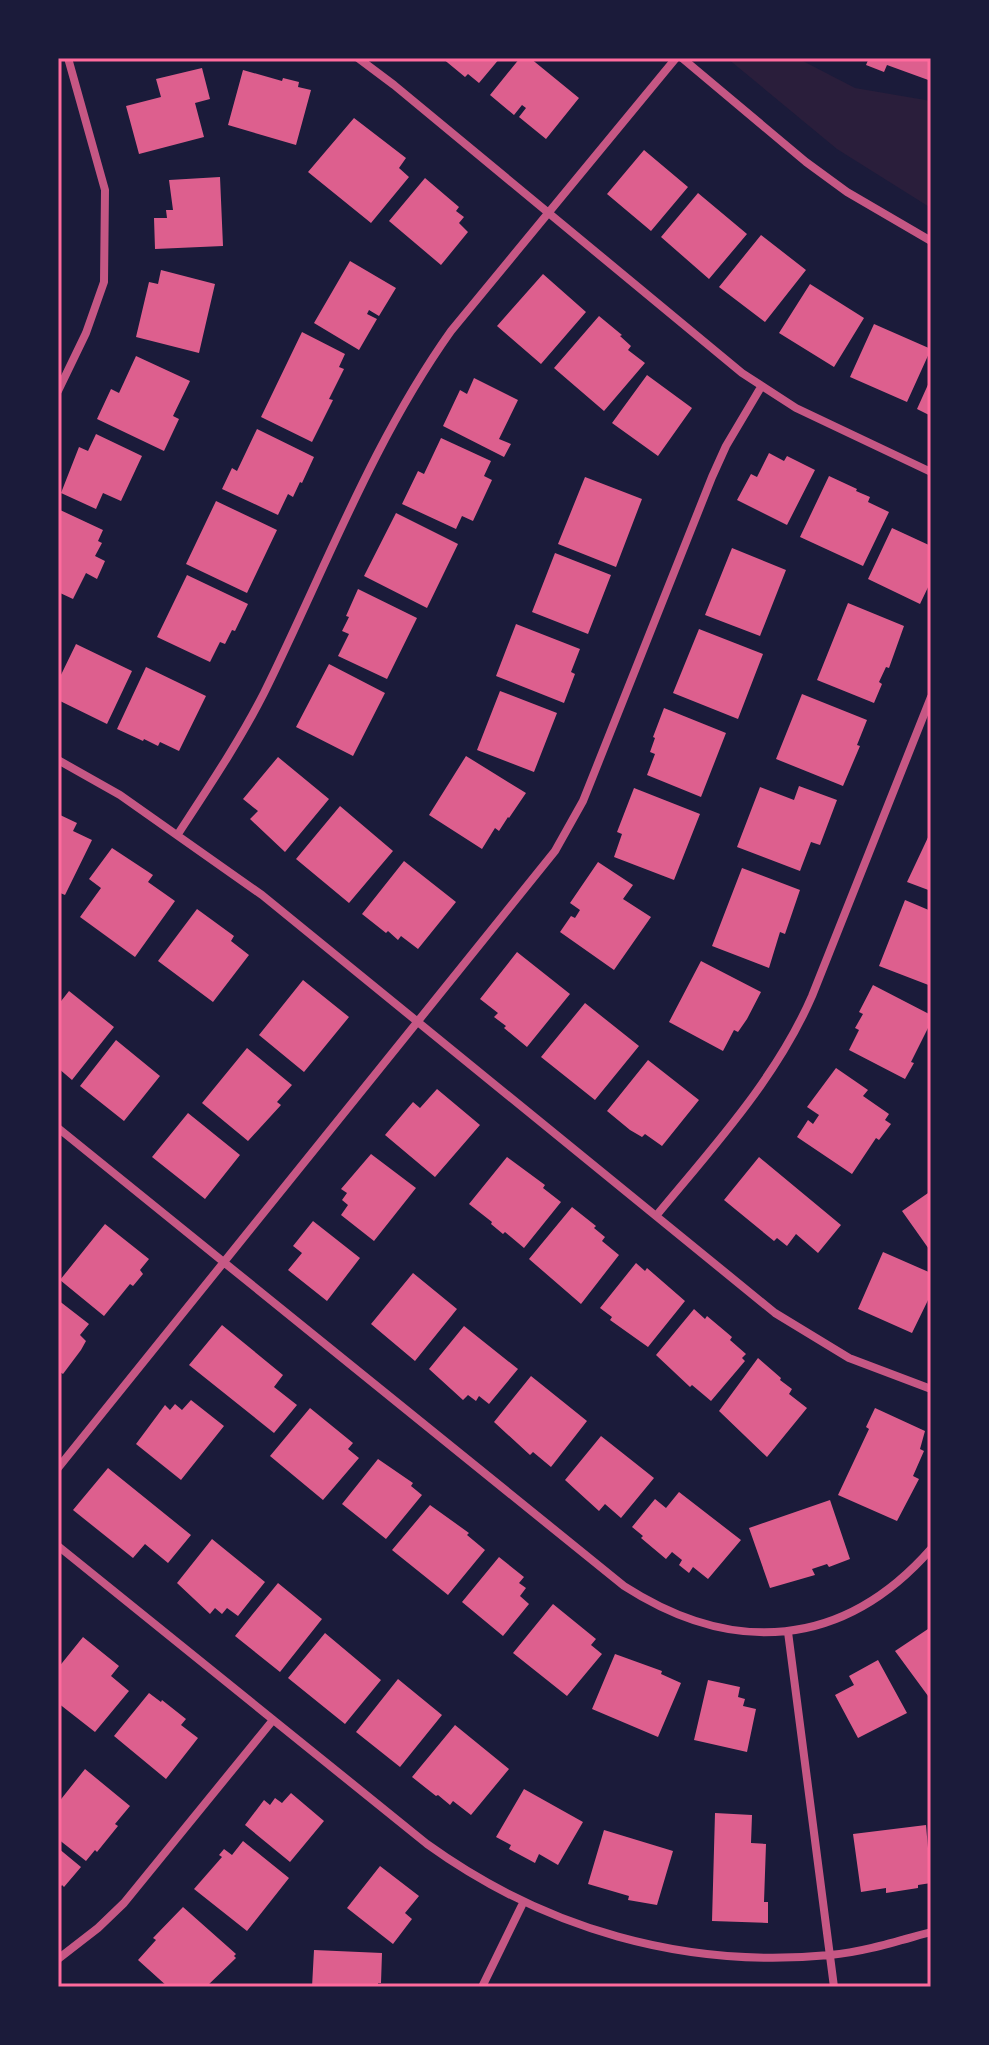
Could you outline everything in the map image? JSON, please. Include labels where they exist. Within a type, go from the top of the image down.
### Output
[{"type":"street","points":[[58,391],[86,333],[104,282],[105,190],[68,58]]},
{"type":"street","points":[[358,58],[761,387],[833,427],[931,472]]},
{"type":"street","points":[[178,834],[252,715],[418,379],[451,331],[679,58],[806,162],[879,212],[931,241]]},
{"type":"street","points":[[58,1468],[540,872],[570,827],[726,446],[761,387]]},
{"type":"street","points":[[656,1216],[761,1085],[796,1031],[931,697]]},
{"type":"street","points":[[58,760],[120,795],[262,895],[775,1313],[849,1358],[931,1389]]},
{"type":"street","points":[[58,1128],[624,1586],[674,1614],[744,1631],[788,1632],[834,1621],[897,1583],[931,1549]]},
{"type":"street","points":[[58,1546],[427,1844],[479,1879],[523,1903],[567,1922],[661,1948],[709,1955],[758,1958],[830,1955],[931,1932]]},
{"type":"street","points":[[788,1632],[834,1987]]},
{"type":"street","points":[[58,1959],[124,1903],[273,1720]]},
{"type":"street","points":[[482,1987],[523,1903]]},
{"type":"shaded area","points":[[727,58],[797,58],[855,88],[931,101],[931,208],[837,149]]},
{"type":"building","points":[[442,58],[500,58],[479,83],[468,74],[465,77]]},
{"type":"building","points":[[520,58],[530,58],[579,98],[546,139],[519,117],[526,108],[522,105],[514,115],[490,95]]},
{"type":"building","points":[[869,58],[931,58],[931,81],[887,65],[884,72],[866,65]]},
{"type":"building","points":[[202,68],[210,99],[195,103],[204,137],[139,154],[126,106],[161,97],[156,79]]},
{"type":"building","points":[[243,70],[282,81],[283,78],[299,82],[298,87],[311,90],[296,145],[228,125]]},
{"type":"building","points":[[354,118],[406,158],[399,168],[409,177],[371,223],[308,172]]},
{"type":"building","points":[[644,150],[688,187],[651,231],[607,194]]},
{"type":"building","points":[[220,177],[223,246],[155,249],[154,218],[167,218],[166,210],[173,210],[169,180]]},
{"type":"building","points":[[425,178],[459,207],[456,211],[464,217],[459,223],[468,232],[441,265],[389,221]]},
{"type":"building","points":[[698,193],[747,234],[709,279],[661,237]]},
{"type":"building","points":[[761,235],[806,270],[765,322],[719,287]]},
{"type":"building","points":[[350,261],[396,288],[379,316],[369,310],[367,314],[377,319],[359,350],[314,323]]},
{"type":"building","points":[[161,270],[215,284],[199,353],[136,337],[149,282],[158,284]]},
{"type":"building","points":[[543,274],[586,312],[541,364],[497,326]]},
{"type":"building","points":[[810,284],[864,318],[834,367],[779,333]]},
{"type":"building","points":[[599,316],[622,335],[631,346],[628,350],[645,363],[604,411],[554,368]]},
{"type":"building","points":[[874,324],[931,349],[907,402],[850,377]]},
{"type":"building","points":[[302,332],[345,354],[339,367],[344,369],[329,399],[333,400],[312,442],[261,417]]},
{"type":"building","points":[[136,356],[190,381],[173,416],[179,419],[164,451],[97,419],[111,389],[119,393]]},
{"type":"building","points":[[647,375],[692,408],[658,456],[612,423]]},
{"type":"building","points":[[474,378],[518,400],[499,439],[511,444],[504,457],[443,426],[460,390],[467,394]]},
{"type":"building","points":[[931,378],[931,416],[917,409]]},
{"type":"building","points":[[257,429],[314,457],[302,483],[293,497],[288,494],[278,515],[222,489],[232,468],[237,471]]},
{"type":"building","points":[[96,434],[142,456],[121,501],[103,493],[96,509],[61,493],[79,447],[88,451]]},
{"type":"building","points":[[441,438],[491,461],[484,476],[492,480],[473,521],[462,516],[456,529],[402,504],[418,471],[424,474]]},
{"type":"building","points":[[769,453],[784,461],[787,456],[815,470],[787,525],[737,500],[751,474],[757,477]]},
{"type":"building","points":[[829,476],[857,489],[870,497],[868,502],[889,512],[863,566],[800,537]]},
{"type":"building","points":[[585,477],[642,499],[616,567],[558,544]]},
{"type":"building","points":[[216,501],[277,530],[247,593],[186,564]]},
{"type":"building","points":[[58,509],[103,530],[98,541],[102,543],[95,556],[105,561],[97,579],[86,573],[73,599],[58,592]]},
{"type":"building","points":[[396,513],[458,544],[427,608],[364,576]]},
{"type":"building","points":[[892,528],[931,546],[931,581],[920,604],[868,579]]},
{"type":"building","points":[[732,548],[786,570],[760,636],[705,615]]},
{"type":"building","points":[[555,553],[611,575],[588,634],[532,612]]},
{"type":"building","points":[[187,575],[248,604],[235,631],[232,630],[225,644],[220,642],[210,662],[157,637]]},
{"type":"building","points":[[358,589],[417,618],[387,679],[338,656],[349,634],[342,631]]},
{"type":"building","points":[[848,603],[904,626],[889,668],[886,667],[879,682],[882,684],[874,703],[817,680]]},
{"type":"building","points":[[516,624],[580,649],[564,703],[496,676]]},
{"type":"building","points":[[699,629],[763,654],[738,719],[673,693]]},
{"type":"building","points":[[76,644],[132,671],[107,724],[58,700],[58,681]]},
{"type":"building","points":[[329,664],[385,693],[353,756],[296,727]]},
{"type":"building","points":[[146,667],[206,696],[179,751],[160,742],[158,746],[143,741],[117,729]]},
{"type":"building","points":[[500,691],[557,713],[534,772],[477,750]]},
{"type":"building","points":[[802,694],[867,720],[843,786],[776,759]]},
{"type":"building","points":[[664,708],[726,733],[701,797],[647,775],[655,754],[650,752],[653,737]]},
{"type":"building","points":[[466,756],[526,793],[499,831],[495,828],[482,849],[429,815]]},
{"type":"building","points":[[278,757],[329,799],[285,852],[250,819],[258,811],[243,799]]},
{"type":"building","points":[[799,786],[837,800],[820,845],[811,842],[800,871],[737,847],[760,787],[794,800]]},
{"type":"building","points":[[634,788],[700,814],[674,880],[614,857],[622,834],[617,832]]},
{"type":"building","points":[[340,806],[393,851],[349,903],[296,859]]},
{"type":"building","points":[[58,814],[77,823],[73,831],[92,840],[65,895],[58,892]]},
{"type":"building","points":[[931,831],[931,891],[907,882]]},
{"type":"building","points":[[112,848],[153,875],[148,882],[175,901],[135,957],[80,917],[101,888],[89,879]]},
{"type":"building","points":[[404,861],[456,902],[418,949],[401,936],[398,940],[388,931],[386,933],[362,914]]},
{"type":"building","points":[[598,862],[633,885],[623,899],[651,917],[614,970],[560,932],[571,916],[575,918],[580,910],[570,903]]},
{"type":"building","points":[[742,868],[800,890],[785,934],[780,932],[769,968],[712,946]]},
{"type":"building","points":[[905,900],[931,911],[931,986],[879,966]]},
{"type":"building","points":[[197,909],[234,936],[231,941],[249,955],[213,1002],[158,961]]},
{"type":"building","points":[[517,952],[570,994],[527,1047],[504,1028],[506,1026],[494,1017],[498,1013],[480,999]]},
{"type":"building","points":[[701,961],[761,992],[747,1019],[738,1032],[734,1030],[723,1051],[669,1022]]},
{"type":"building","points":[[303,980],[349,1017],[304,1072],[259,1035]]},
{"type":"building","points":[[873,985],[931,1015],[931,1022],[905,1079],[849,1050],[859,1030],[855,1028],[863,1014],[859,1012]]},
{"type":"building","points":[[69,991],[114,1027],[72,1080],[58,1068],[58,1005]]},
{"type":"building","points":[[585,1003],[639,1046],[595,1100],[541,1057]]},
{"type":"building","points":[[116,1040],[160,1076],[124,1121],[80,1086]]},
{"type":"building","points":[[247,1048],[292,1085],[277,1102],[281,1105],[248,1141],[202,1103]]},
{"type":"building","points":[[648,1060],[699,1100],[662,1146],[645,1134],[642,1137],[630,1130],[607,1111]]},
{"type":"building","points":[[836,1068],[868,1090],[863,1096],[889,1114],[885,1120],[891,1124],[879,1140],[876,1138],[852,1174],[797,1137],[808,1120],[813,1124],[819,1115],[807,1107]]},
{"type":"building","points":[[437,1089],[480,1125],[435,1177],[385,1135],[413,1102],[420,1108]]},
{"type":"building","points":[[188,1113],[240,1155],[205,1199],[152,1157]]},
{"type":"building","points":[[371,1154],[416,1188],[374,1241],[341,1215],[348,1205],[342,1200],[347,1193],[341,1189]]},
{"type":"building","points":[[507,1157],[545,1185],[543,1188],[561,1202],[524,1248],[469,1204]]},
{"type":"building","points":[[759,1157],[841,1225],[818,1253],[796,1234],[787,1246],[777,1238],[774,1241],[724,1200]]},
{"type":"building","points":[[931,1191],[931,1252],[902,1211]]},
{"type":"building","points":[[572,1207],[596,1226],[594,1228],[605,1237],[602,1241],[619,1255],[581,1304],[529,1259]]},
{"type":"building","points":[[313,1221],[360,1258],[327,1301],[288,1270],[302,1253],[293,1246]]},
{"type":"building","points":[[105,1224],[149,1259],[140,1270],[143,1274],[133,1286],[130,1284],[104,1316],[60,1280]]},
{"type":"building","points":[[883,1252],[931,1273],[931,1294],[912,1333],[858,1309]]},
{"type":"building","points":[[636,1263],[645,1271],[647,1268],[685,1301],[648,1347],[610,1320],[612,1317],[600,1308]]},
{"type":"building","points":[[413,1273],[457,1309],[415,1361],[371,1324]]},
{"type":"building","points":[[58,1300],[89,1324],[80,1335],[86,1341],[63,1374],[58,1374]]},
{"type":"building","points":[[694,1309],[732,1337],[730,1340],[746,1354],[742,1358],[745,1361],[711,1401],[692,1385],[690,1387],[656,1355]]},
{"type":"building","points":[[222,1325],[283,1375],[274,1387],[297,1405],[274,1433],[189,1365]]},
{"type":"building","points":[[464,1326],[518,1369],[489,1404],[479,1396],[476,1401],[468,1395],[463,1400],[429,1369]]},
{"type":"building","points":[[758,1358],[792,1389],[789,1394],[807,1408],[767,1457],[719,1411]]},
{"type":"building","points":[[531,1376],[587,1421],[551,1467],[533,1452],[530,1455],[494,1422]]},
{"type":"building","points":[[191,1400],[224,1426],[181,1480],[136,1444],[165,1405],[170,1410],[175,1404],[182,1410]]},
{"type":"building","points":[[310,1408],[353,1443],[348,1449],[359,1458],[323,1500],[270,1456]]},
{"type":"building","points":[[875,1408],[925,1431],[920,1449],[924,1451],[913,1476],[919,1479],[897,1521],[838,1495],[869,1429],[866,1427]]},
{"type":"building","points":[[601,1436],[654,1478],[621,1518],[605,1504],[599,1511],[565,1480]]},
{"type":"building","points":[[378,1459],[413,1483],[411,1486],[422,1495],[386,1539],[342,1504]]},
{"type":"building","points":[[108,1468],[191,1535],[168,1563],[145,1544],[133,1558],[73,1510]]},
{"type":"building","points":[[679,1492],[741,1540],[708,1579],[693,1567],[689,1573],[679,1565],[682,1560],[672,1552],[666,1559],[632,1527],[655,1499],[666,1508]]},
{"type":"building","points":[[830,1500],[850,1559],[812,1569],[815,1575],[770,1588],[749,1528]]},
{"type":"building","points":[[430,1505],[469,1533],[467,1535],[485,1550],[448,1595],[392,1550]]},
{"type":"building","points":[[212,1539],[265,1582],[238,1616],[227,1608],[222,1614],[215,1608],[210,1614],[177,1583]]},
{"type":"building","points":[[499,1557],[524,1577],[519,1583],[526,1588],[520,1596],[529,1604],[503,1636],[462,1602]]},
{"type":"building","points":[[278,1583],[322,1619],[280,1672],[235,1636]]},
{"type":"building","points":[[553,1604],[596,1639],[591,1645],[602,1654],[567,1696],[513,1653]]},
{"type":"building","points":[[931,1627],[931,1700],[895,1651]]},
{"type":"building","points":[[325,1633],[381,1680],[345,1724],[288,1678]]},
{"type":"building","points":[[83,1637],[119,1666],[111,1676],[129,1691],[95,1732],[58,1703],[58,1668]]},
{"type":"building","points":[[615,1654],[662,1671],[661,1674],[681,1683],[658,1737],[592,1709]]},
{"type":"building","points":[[878,1660],[907,1713],[858,1738],[835,1695],[854,1685],[849,1676]]},
{"type":"building","points":[[398,1679],[442,1715],[400,1767],[356,1732]]},
{"type":"building","points":[[708,1680],[740,1687],[738,1697],[745,1699],[743,1706],[756,1709],[747,1752],[694,1740]]},
{"type":"building","points":[[149,1693],[186,1719],[181,1725],[198,1738],[166,1779],[114,1736]]},
{"type":"building","points":[[455,1725],[509,1769],[471,1815],[453,1801],[450,1805],[436,1796],[412,1777]]},
{"type":"building","points":[[85,1769],[130,1806],[115,1824],[118,1826],[86,1861],[58,1839],[58,1803]]},
{"type":"building","points":[[524,1789],[583,1822],[558,1865],[539,1854],[535,1863],[509,1849],[511,1845],[496,1837]]},
{"type":"building","points":[[291,1793],[324,1821],[290,1862],[245,1825],[264,1800],[270,1805],[275,1798],[282,1803]]},
{"type":"building","points":[[715,1813],[752,1815],[751,1843],[766,1844],[764,1902],[768,1902],[768,1923],[712,1921]]},
{"type":"building","points":[[926,1825],[931,1883],[886,1893],[886,1888],[861,1892],[853,1834]]},
{"type":"building","points":[[604,1830],[673,1851],[657,1905],[628,1900],[629,1896],[588,1884]]},
{"type":"building","points":[[243,1841],[289,1878],[247,1931],[194,1889],[222,1857],[219,1855],[224,1849],[232,1855]]},
{"type":"building","points":[[58,1848],[81,1867],[58,1890]]},
{"type":"building","points":[[380,1866],[419,1896],[405,1913],[412,1919],[393,1944],[347,1908]]},
{"type":"building","points":[[183,1907],[236,1954],[236,1958],[206,1987],[168,1987],[138,1960],[156,1940],[153,1938]]},
{"type":"building","points":[[314,1950],[382,1953],[381,1983],[378,1987],[312,1987]]}]
